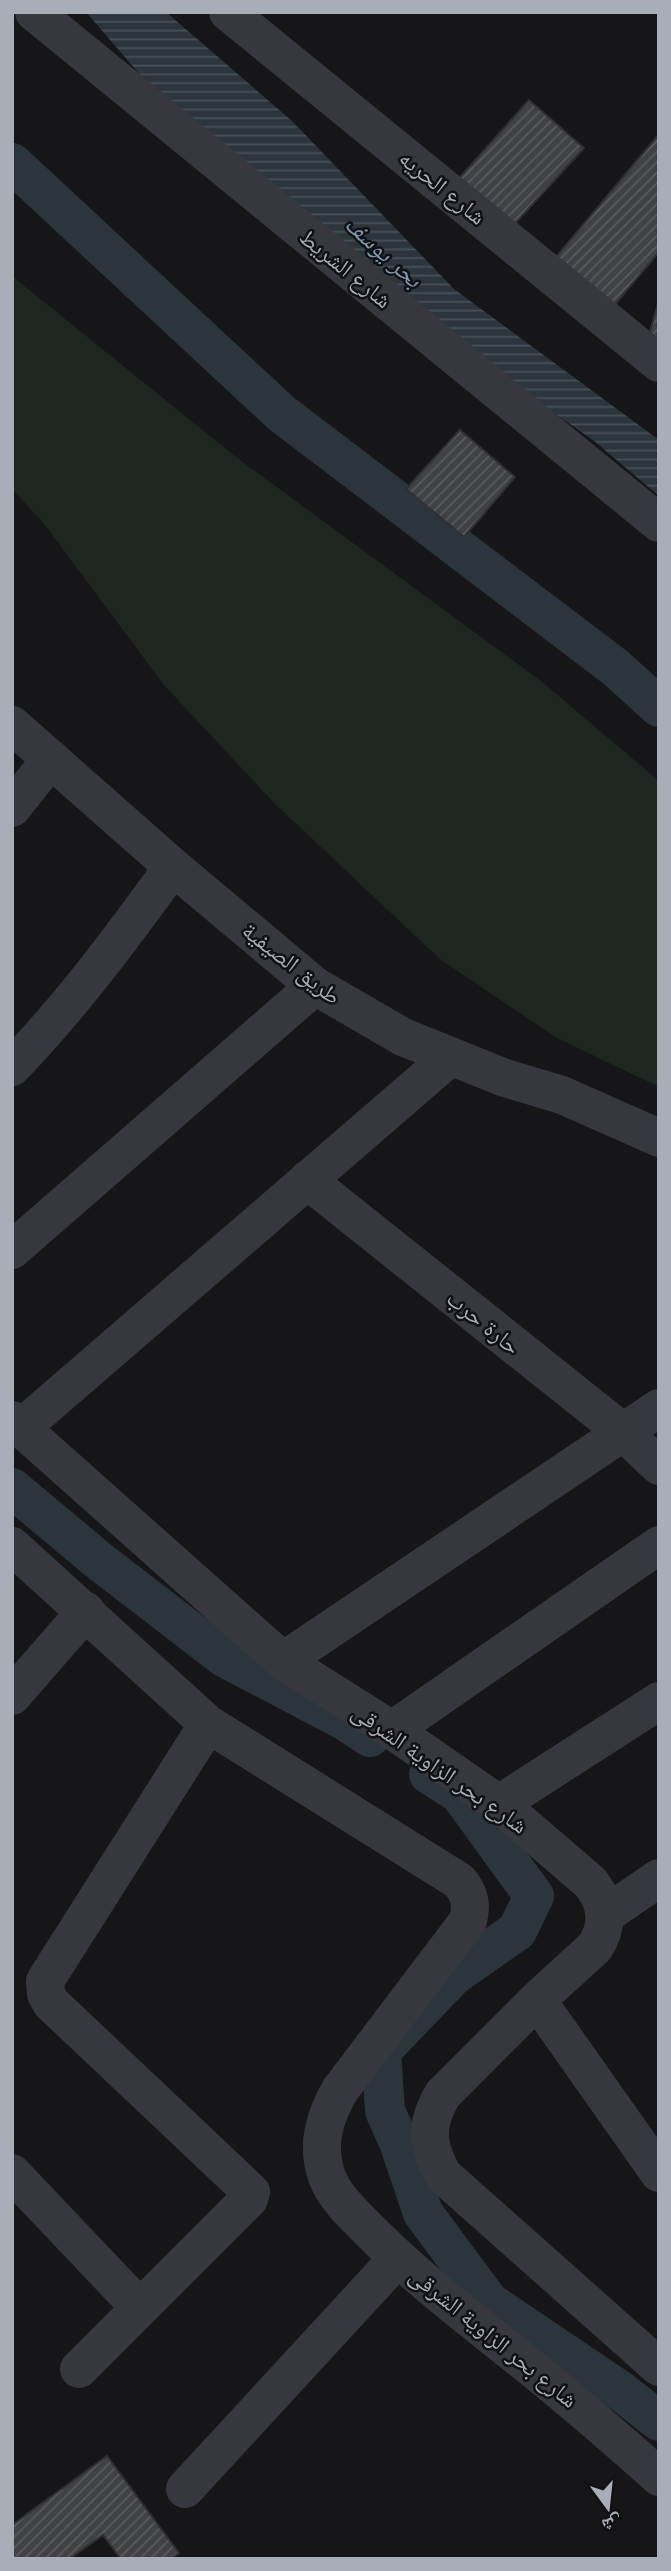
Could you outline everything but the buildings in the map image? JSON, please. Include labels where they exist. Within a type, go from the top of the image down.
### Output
[{"type":"street","name":"شارع الشريط","points":[[34,12],[659,523]]},
{"type":"street","name":"شارع الحريه","points":[[228,12],[659,363]]},
{"type":"street","name":"طريق الصيفية","points":[[12,725],[173,867],[315,986],[403,1037],[449,1058],[562,1095],[659,1138]]},
{"type":"street","points":[[12,808],[51,759]]},
{"type":"street","points":[[12,1068],[61,1016],[114,949],[173,867]]},
{"type":"street","points":[[12,1250],[315,986]]},
{"type":"street","points":[[16,1424],[449,1058]]},
{"type":"street","name":"حارة حرب","points":[[307,1180],[622,1432],[659,1466]]},
{"type":"street","points":[[283,1661],[659,1408]]},
{"type":"street","name":"شارع بحر الزاوية الشرقى","points":[[16,1424],[283,1661],[393,1730],[499,1804],[591,1883],[598,1892],[605,1915]]},
{"type":"street","points":[[393,1730],[659,1545]]},
{"type":"street","name":"شارع بحر الزاوية الشرقى","points":[[12,1546],[208,1724],[459,1881],[466,1889],[470,1899],[468,1921],[340,2090],[328,2110],[322,2133],[322,2156],[328,2178],[339,2198],[397,2259],[593,2417],[659,2477]]},
{"type":"street","points":[[12,1696],[86,1611]]},
{"type":"street","points":[[499,1804],[659,1701]]},
{"type":"street","points":[[79,2369],[249,2199],[251,2192],[51,2003],[46,1994],[45,1981],[208,1724]]},
{"type":"street","points":[[659,1878],[605,1915],[601,1937],[595,1947],[537,2000],[443,2094],[434,2109],[430,2126],[430,2143],[443,2175],[659,2367]]},
{"type":"street","points":[[537,2000],[659,2173]]},
{"type":"street","points":[[12,2173],[140,2308]]},
{"type":"street","points":[[185,2489],[397,2259]]},
{"type":"shaded area","points":[[12,276],[236,457],[541,681],[659,781],[659,1087],[557,1038],[441,960],[274,803],[163,684],[45,525],[12,489]]},
{"type":"water","name":"بحر يوسف","points":[[86,12],[166,12],[292,121],[454,289],[659,440],[659,496],[593,440],[396,303],[187,129]]},
{"type":"waterway","points":[[12,163],[281,413],[616,668],[659,707]]},
{"type":"waterway","points":[[12,1488],[98,1560],[224,1657],[344,1720],[370,1737]]},
{"type":"waterway","points":[[429,1774],[460,1794],[534,1896],[517,1931],[454,1975],[381,2051],[385,2111],[399,2142],[423,2213],[489,2302],[618,2389],[659,2421]]}]
